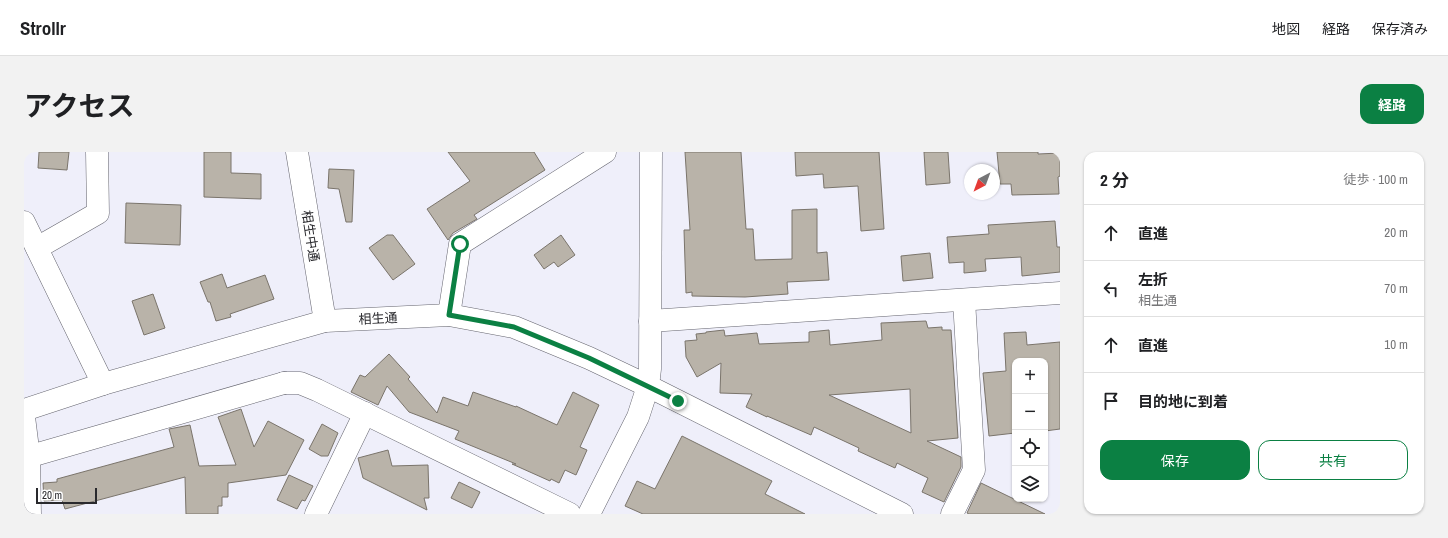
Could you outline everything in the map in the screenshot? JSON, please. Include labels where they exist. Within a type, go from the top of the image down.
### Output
[{"type":"street","points":[[37,248],[98,213],[98,152]]},
{"type":"street","name":"相生中通","points":[[297,152],[324,321]]},
{"type":"street","points":[[449,315],[460,244],[605,152]]},
{"type":"street","points":[[589,514],[638,417],[648,386],[650,369],[651,152]]},
{"type":"street","points":[[24,222],[103,384]]},
{"type":"street","points":[[650,321],[1060,293]]},
{"type":"street","points":[[952,514],[974,470],[964,300]]},
{"type":"street","name":"相生通","points":[[24,410],[103,384],[324,321],[449,315],[514,327],[589,358],[648,386],[902,514]]},
{"type":"street","points":[[26,457],[284,383],[300,383],[570,514]]},
{"type":"street","points":[[316,514],[365,414]]},
{"type":"street","points":[[24,417],[30,514]]},
{"type":"street","points":[[330,486],[334,514]]},
{"type":"building","points":[[39,152],[69,152],[67,170],[38,168]]},
{"type":"building","points":[[204,152],[231,152],[231,173],[261,174],[261,199],[204,197]]},
{"type":"building","points":[[448,152],[534,152],[545,170],[474,215],[477,219],[453,233],[448,240],[427,209],[470,181]]},
{"type":"building","points":[[685,152],[741,152],[746,229],[753,229],[755,260],[792,259],[792,210],[817,209],[817,253],[827,252],[829,280],[787,282],[788,294],[745,297],[692,296],[692,292],[686,293],[684,230],[690,230]]},
{"type":"building","points":[[795,152],[879,152],[884,229],[861,231],[858,186],[824,188],[823,174],[796,176]]},
{"type":"building","points":[[924,152],[948,152],[950,183],[926,185]]},
{"type":"building","points":[[997,152],[1038,152],[1038,154],[1060,153],[1060,176],[1058,177],[1059,194],[1012,195],[1011,184],[1000,184],[1000,164],[998,164]]},
{"type":"building","points":[[329,169],[354,170],[352,222],[346,222],[339,189],[328,188]]},
{"type":"building","points":[[126,203],[181,205],[180,245],[125,243]]},
{"type":"building","points":[[1055,221],[1057,247],[1060,247],[1060,272],[1022,276],[1021,257],[985,259],[986,271],[964,273],[964,262],[949,263],[947,237],[989,234],[988,225]]},
{"type":"building","points":[[387,235],[393,235],[415,264],[393,280],[369,248]]},
{"type":"building","points":[[561,235],[575,255],[558,267],[554,262],[544,269],[534,255]]},
{"type":"building","points":[[930,253],[933,278],[903,281],[901,256]]},
{"type":"building","points":[[222,274],[227,288],[265,275],[274,299],[230,314],[231,317],[216,321],[210,302],[208,302],[200,282]]},
{"type":"building","points":[[153,294],[165,328],[144,335],[132,301]]},
{"type":"building","points":[[926,321],[928,328],[942,327],[942,330],[951,330],[958,438],[927,441],[961,457],[961,467],[944,502],[922,492],[928,478],[897,463],[895,468],[858,451],[859,448],[814,427],[811,435],[746,407],[752,394],[720,393],[721,363],[697,377],[686,357],[685,341],[697,340],[696,334],[706,332],[724,330],[725,336],[757,333],[759,344],[809,342],[809,332],[829,330],[830,345],[882,340],[881,323]],"holes":[[[910,389],[911,433],[829,395]]]},
{"type":"building","points":[[1026,332],[1027,345],[1060,342],[1060,429],[1048,431],[1048,358],[1012,358],[1012,433],[989,436],[983,373],[1006,371],[1004,333]]},
{"type":"building","points":[[389,354],[410,377],[408,379],[437,413],[443,397],[468,406],[473,392],[516,406],[557,425],[573,392],[599,405],[580,447],[587,450],[576,475],[565,470],[559,483],[551,479],[550,481],[512,464],[516,464],[455,439],[459,431],[409,412],[387,386],[378,405],[351,392],[360,375],[365,377]]},
{"type":"building","points":[[241,409],[254,447],[268,421],[304,440],[286,475],[228,483],[228,497],[222,497],[222,506],[218,506],[218,514],[186,514],[185,477],[65,509],[62,500],[44,501],[43,483],[57,482],[57,479],[174,447],[169,429],[190,425],[199,466],[236,465],[218,417]]},
{"type":"building","points":[[322,424],[338,433],[328,456],[321,456],[309,449]]},
{"type":"building","points":[[682,436],[772,481],[765,494],[805,514],[643,514],[625,506],[637,481],[655,489]]},
{"type":"building","points":[[388,450],[392,466],[428,465],[429,498],[424,498],[427,510],[363,478],[358,458]]},
{"type":"building","points":[[289,475],[313,486],[305,501],[302,500],[297,509],[277,500]]},
{"type":"building","points":[[459,482],[480,492],[472,508],[451,498]]},
{"type":"building","points":[[981,483],[1012,498],[1012,502],[1020,502],[1045,514],[969,514],[967,513]]},
{"type":"route","points":[[460,244],[449,315],[514,327],[589,358],[678,401]]}]
